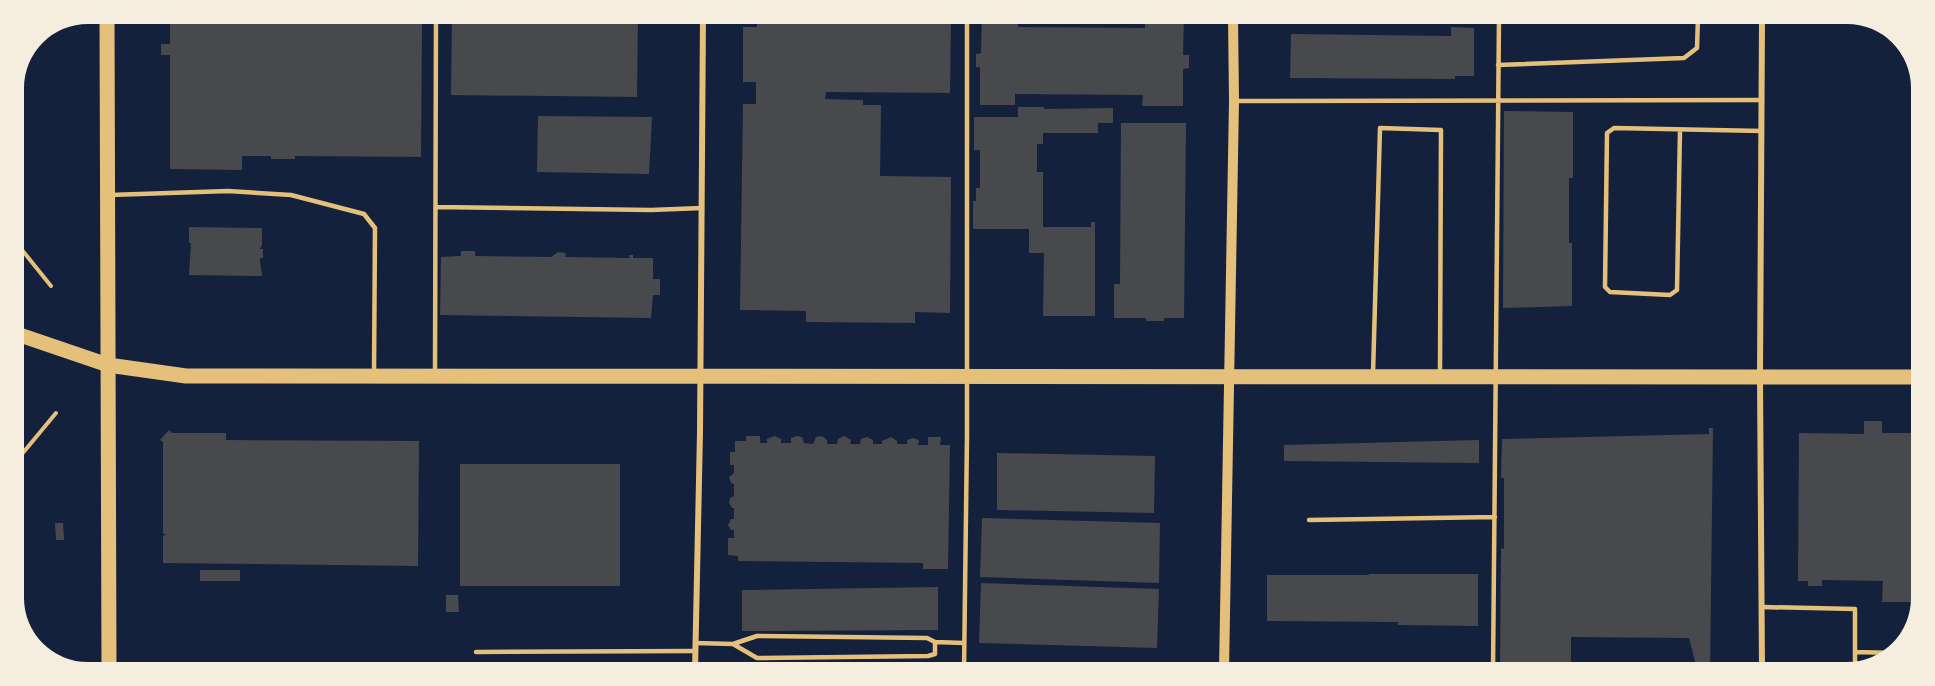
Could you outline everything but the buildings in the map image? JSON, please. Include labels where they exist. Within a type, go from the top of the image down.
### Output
[{"type":"main road","points":[[107,24],[109,662]]},
{"type":"main road","points":[[24,336],[108,365],[186,376],[1911,377]]},
{"type":"street","points":[[694,662],[703,24]]},
{"type":"street","points":[[1224,662],[1234,101],[1233,24]]},
{"type":"street","points":[[1762,24],[1760,377],[1762,662]]},
{"type":"lane","points":[[435,377],[436,24]]},
{"type":"lane","points":[[964,662],[967,24]]},
{"type":"lane","points":[[1493,662],[1499,24]]},
{"type":"lane","points":[[1498,65],[1684,58],[1697,48],[1698,24]]},
{"type":"lane","points":[[1234,101],[1762,100]]},
{"type":"lane","points":[[1372,377],[1380,128],[1441,130],[1440,377]]},
{"type":"lane","points":[[1680,130],[1677,290],[1670,295],[1610,292],[1605,287],[1607,133],[1614,128],[1762,131]]},
{"type":"lane","points":[[107,195],[228,191],[291,195],[364,214],[375,228],[374,377]]},
{"type":"lane","points":[[436,207],[651,210],[702,208]]},
{"type":"lane","points":[[1309,520],[1495,517]]},
{"type":"lane","points":[[1762,607],[1855,609],[1855,661]]},
{"type":"lane","points":[[695,643],[733,644],[757,636],[927,638],[934,642],[964,644]]},
{"type":"lane","points":[[733,644],[757,658],[928,656],[935,654],[934,642]]},
{"type":"lane","points":[[476,652],[695,651]]},
{"type":"lane","points":[[1855,652],[1880,653]]},
{"type":"path","points":[[24,252],[51,286]]},
{"type":"path","points":[[24,452],[56,414]]}]
